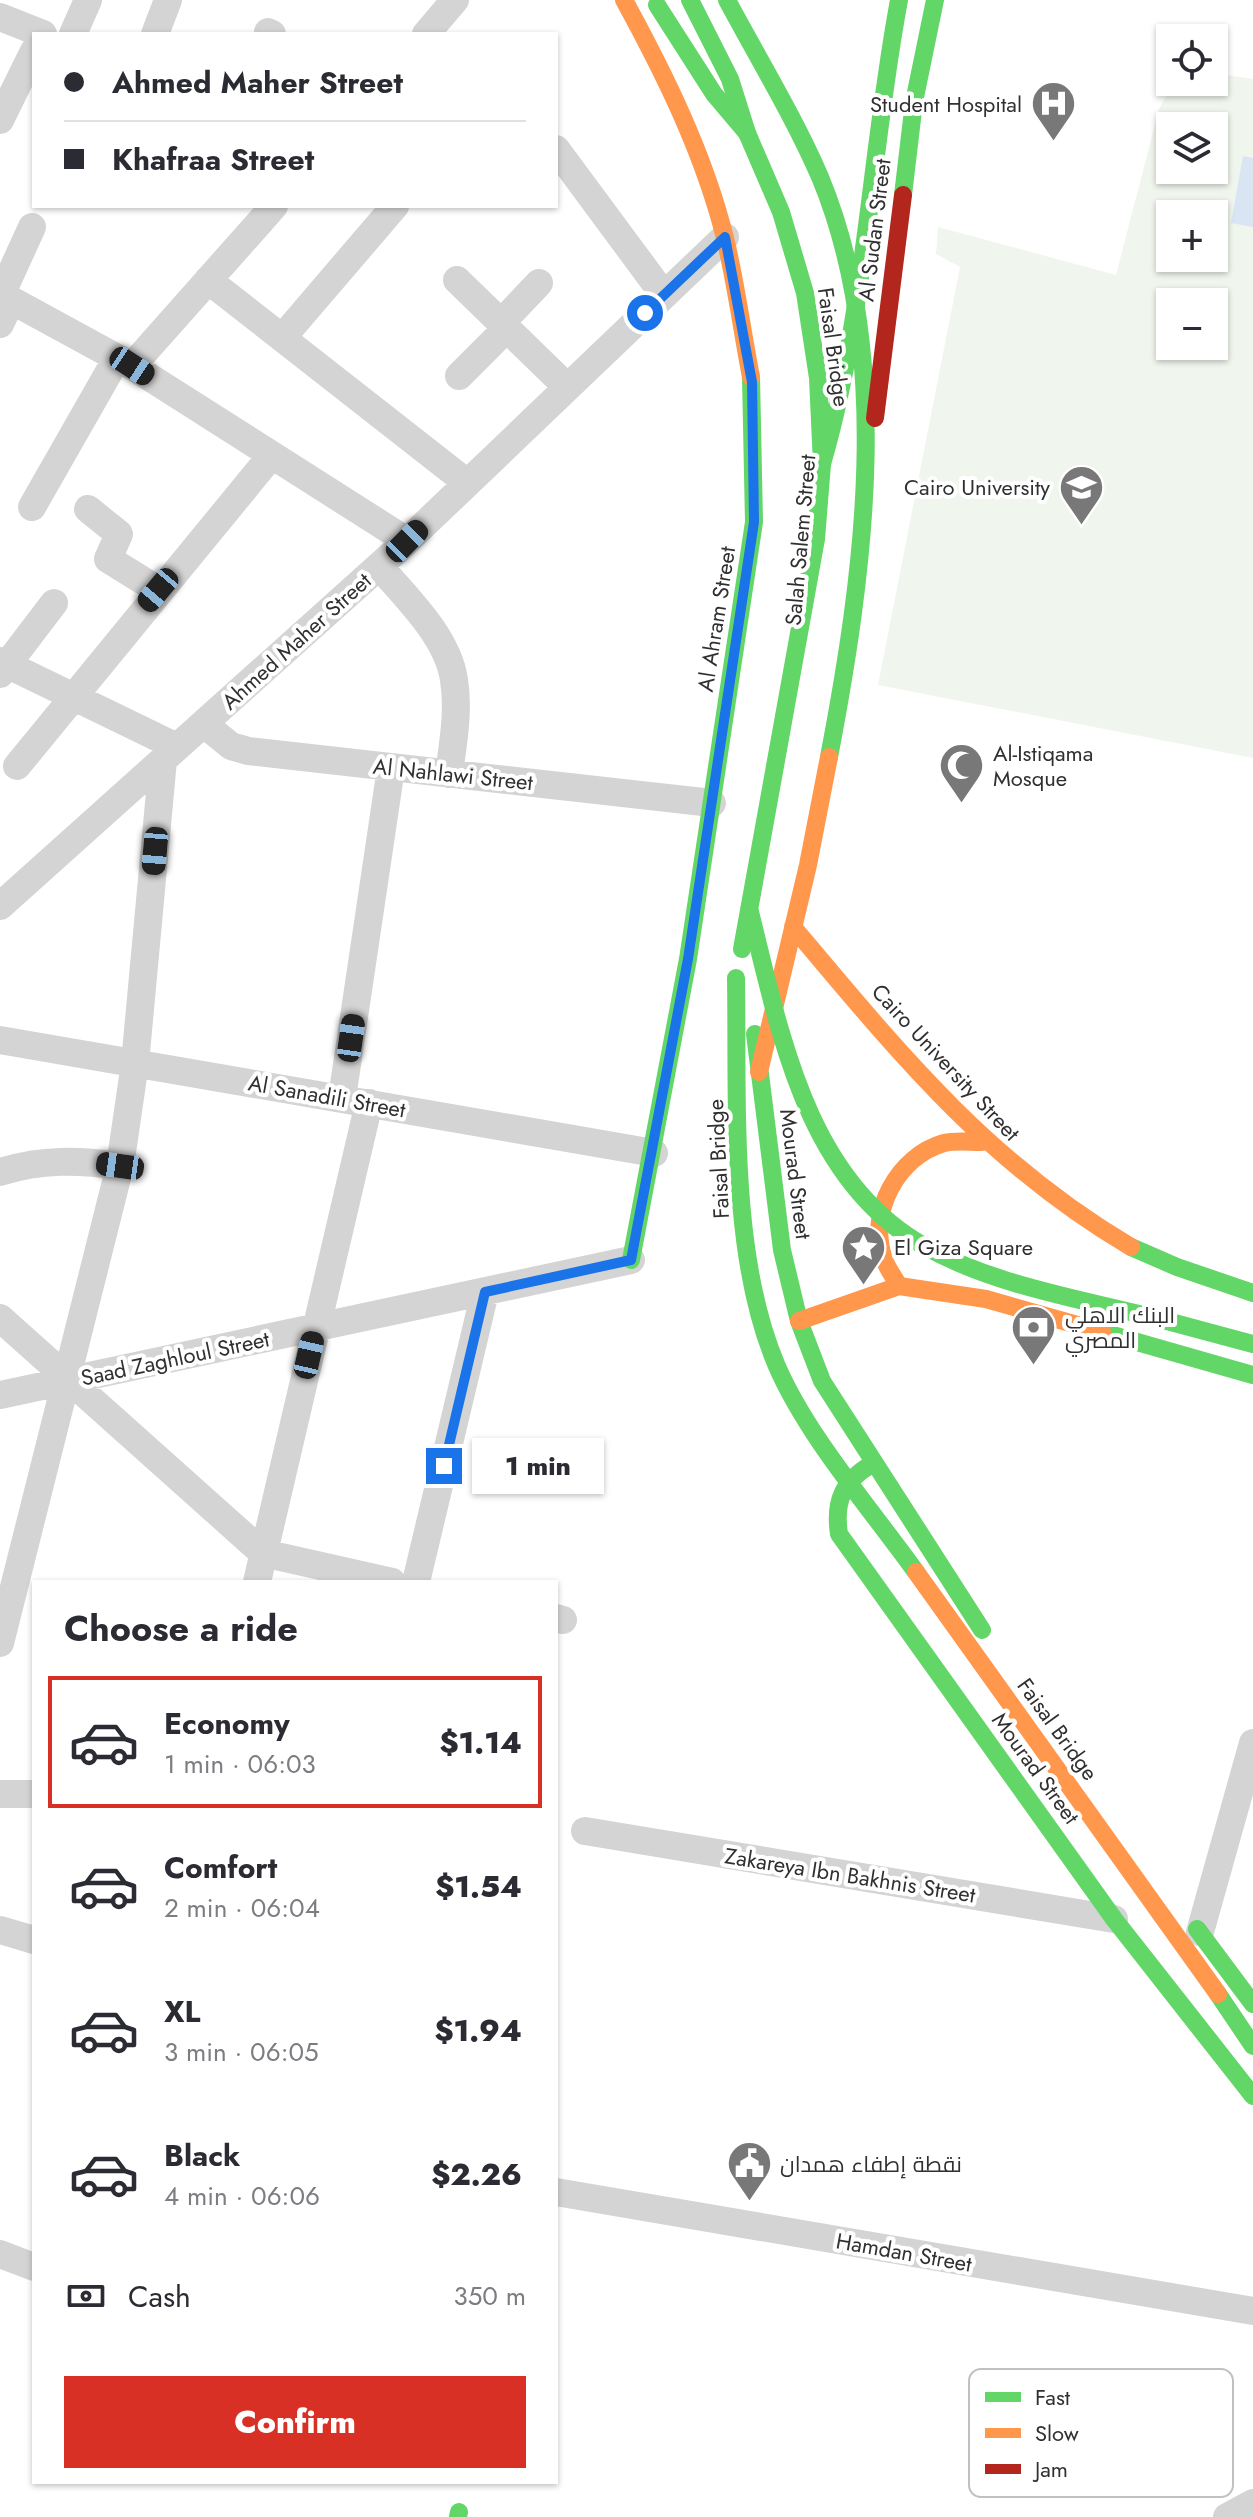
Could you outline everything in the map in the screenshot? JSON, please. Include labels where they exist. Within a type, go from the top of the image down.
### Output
[{"type":"main road","name":"Al Ahram Street","points":[[624,0],[657,60],[697,152],[725,237],[752,382],[754,522],[712,803],[654,1153],[631,1260]]},
{"type":"main road","points":[[654,0],[709,86],[747,133]]},
{"type":"main road","name":"Salah Salem Street","points":[[676,0],[720,68],[780,187],[817,313],[832,444],[824,576],[742,973]]},
{"type":"main road","points":[[690,0],[730,79],[747,133]]},
{"type":"main road","points":[[822,464],[841,408],[854,346],[884,68],[899,0]]},
{"type":"main road","points":[[911,0],[914,102]]},
{"type":"main road","name":"Al Sudan Street","points":[[868,468],[914,102],[935,0]]},
{"type":"main road","points":[[720,68],[730,5]]},
{"type":"main road","points":[[730,5],[820,178],[855,294],[868,468],[840,699],[793,927],[759,1072]]},
{"type":"main road","name":"Faisal Bridge","points":[[747,133],[781,212],[805,293],[818,378],[822,464],[816,539],[742,973],[740,1171],[758,1313],[777,1366],[804,1415],[1253,2046]]},
{"type":"main road","points":[[817,313],[862,380]]},
{"type":"main road","points":[[750,912],[786,1051],[810,1111],[839,1168],[871,1208],[923,1245],[961,1262],[1253,1344]]},
{"type":"main road","name":"Cairo University Street","points":[[793,927],[982,1142],[1059,1202],[1134,1248],[1253,1293]]},
{"type":"main road","name":"Mourad Street","points":[[742,973],[759,1072],[782,1250],[799,1321],[822,1381],[872,1464],[995,1649]]},
{"type":"main road","points":[[899,1286],[882,1255],[879,1219],[889,1185],[913,1158],[945,1142],[982,1142]]},
{"type":"main road","points":[[799,1321],[899,1286],[986,1299],[1253,1375]]},
{"type":"main road","name":"Mourad Street","points":[[872,1464],[853,1474],[839,1491],[834,1512],[839,1534],[1114,1919],[1253,2096]]},
{"type":"main road","name":"Mourad Street","points":[[1030,1699],[1154,1871]]},
{"type":"main road","points":[[1181,1908],[1253,2004]]},
{"type":"street","points":[[74,32],[88,0]]},
{"type":"street","points":[[156,32],[168,0]]},
{"type":"street","points":[[437,30],[455,0]]},
{"type":"street","points":[[0,17],[38,32]]},
{"type":"street","points":[[0,120],[32,55]]},
{"type":"street","points":[[558,152],[664,295]]},
{"type":"street","points":[[32,507],[124,362],[208,280],[272,208]]},
{"type":"street","points":[[282,338],[393,208]]},
{"type":"street","points":[[32,227],[3,303],[124,362],[407,541]]},
{"type":"street","name":"Ahmed Maher Street","points":[[0,906],[12,878],[204,724],[407,541],[725,237]]},
{"type":"street","points":[[208,280],[466,482]]},
{"type":"street","points":[[457,280],[567,387]]},
{"type":"street","points":[[459,376],[539,283]]},
{"type":"street","points":[[17,766],[71,696],[271,456]]},
{"type":"street","points":[[88,509],[119,534],[108,559],[158,590]]},
{"type":"street","points":[[379,566],[417,609],[454,676],[456,710],[449,774]]},
{"type":"street","points":[[0,1643],[8,1579],[69,1381],[120,1166],[135,1063],[170,753],[71,696],[2,667],[54,603]]},
{"type":"street","name":"Al Nahlawi Street","points":[[204,724],[231,746],[248,751],[712,803]]},
{"type":"street","points":[[342,1098],[391,768]]},
{"type":"street","name":"Al Sanadili Street","points":[[0,1040],[654,1153]]},
{"type":"street","points":[[257,1580],[369,1103]]},
{"type":"street","points":[[0,1172],[27,1163],[74,1160],[120,1166]]},
{"type":"street","name":"Saad Zaghloul Street","points":[[0,1395],[631,1260]]},
{"type":"street","points":[[416,1580],[485,1292]]},
{"type":"street","points":[[0,1318],[263,1553],[383,1580]]},
{"type":"street","points":[[1200,1932],[1253,1743]]},
{"type":"street","points":[[0,1794],[32,1794]]},
{"type":"street","name":"Zakareya Ibn Bakhnis Street","points":[[585,1831],[1114,1919]]},
{"type":"street","points":[[0,1930],[32,1939]]},
{"type":"street","name":"Hamdan Street","points":[[558,2192],[1253,2311]]},
{"type":"street","points":[[0,2254],[32,2266]]},
{"type":"street","points":[[1227,2517],[1253,2503]]},
{"type":"shaded area","name":"Cairo University","points":[[1228,75],[1253,79],[1253,758],[878,685],[960,267],[936,254],[938,227],[1116,275],[1156,121],[1156,184],[1228,184],[1228,112],[1158,112],[1166,96],[1228,96]]},
{"type":"water","points":[[1243,156],[1253,158],[1253,227],[1231,223]]},
{"type":"traffic: fast","points":[[690,0],[730,79],[747,133]]},
{"type":"traffic: fast","points":[[727,0],[820,177],[843,246],[858,317],[865,390],[861,540],[853,614],[829,757]]},
{"type":"traffic: fast","points":[[822,464],[849,349],[899,0]]},
{"type":"traffic: fast","points":[[903,195],[914,102],[935,0]]},
{"type":"traffic: fast","points":[[657,5],[714,94],[747,133],[781,212],[805,293],[818,378],[822,464],[816,539],[742,949]]},
{"type":"traffic: fast","points":[[631,1260],[688,959],[754,522],[751,377]]},
{"type":"traffic: fast","points":[[750,912],[773,1006],[804,1099],[825,1143],[851,1183],[884,1218],[924,1246],[982,1272],[1043,1291],[1167,1321]]},
{"type":"traffic: fast","points":[[736,978],[739,1174],[750,1274],[761,1320],[776,1364],[804,1418],[916,1572]]},
{"type":"traffic: fast","points":[[755,1034],[782,1250],[799,1321],[822,1381],[982,1630]]},
{"type":"traffic: fast","points":[[1131,1247],[1177,1267],[1253,1293]]},
{"type":"traffic: fast","points":[[1167,1321],[1253,1344]]},
{"type":"traffic: fast","points":[[1102,1332],[1253,1375]]},
{"type":"traffic: fast","points":[[872,1464],[854,1477],[843,1493],[838,1512],[839,1534],[1114,1919],[1253,2096]]},
{"type":"traffic: fast","points":[[1197,1929],[1253,2004]]},
{"type":"traffic: fast","points":[[1218,1994],[1253,2046]]},
{"type":"traffic: fast","points":[[458,2517],[459,2512]]},
{"type":"traffic: slow","points":[[624,0],[668,86],[706,176],[729,255],[751,377]]},
{"type":"traffic: slow","points":[[759,1072],[808,865],[829,757]]},
{"type":"traffic: slow","points":[[793,927],[908,1061],[989,1142],[1080,1214],[1131,1247]]},
{"type":"traffic: slow","points":[[899,1286],[885,1262],[880,1241],[883,1205],[890,1188],[900,1173],[928,1150],[949,1142],[982,1142]]},
{"type":"traffic: slow","points":[[799,1321],[899,1286],[986,1299],[1102,1332]]},
{"type":"traffic: slow","points":[[916,1572],[1218,1994]]},
{"type":"traffic: jam","points":[[875,418],[903,195]]},
{"type":"place","name":"Student Hospital","points":[[1053,143]]},
{"type":"place","name":"Cairo University","points":[[1081,526]]},
{"type":"place","name":"Al-Istiqama Mosque","points":[[962,805]]},
{"type":"place","name":"El Giza Square","points":[[863,1286]]},
{"type":"place","name":"البنك الاهلي المصري","points":[[1034,1367]]},
{"type":"place","name":"نقطة إطفاء همدان","points":[[749,2203]]},
{"type":"route","points":[[444,1466],[485,1292],[631,1260],[684,986],[754,522],[752,382],[725,237],[645,313]]}]
